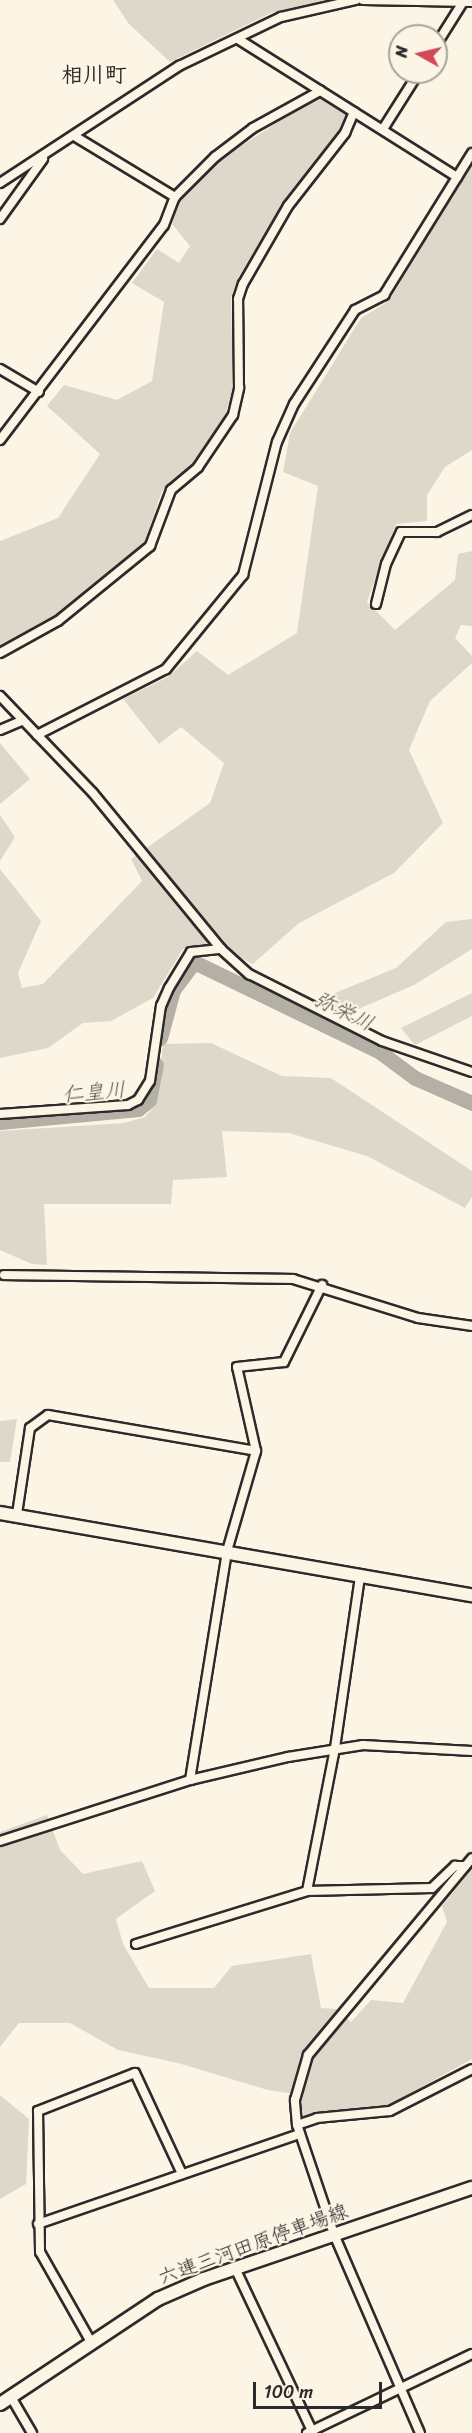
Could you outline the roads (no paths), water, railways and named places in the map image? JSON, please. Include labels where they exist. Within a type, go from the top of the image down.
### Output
[{"type":"main road","points":[[0,1513],[17,1514],[360,1577],[472,1595]]},
{"type":"main road","name":"六連三河田原停車場線","points":[[5,2400],[158,2299],[235,2268],[472,2188]]},
{"type":"street","points":[[0,183],[76,136],[179,66],[281,17],[356,0]]},
{"type":"street","points":[[363,0],[467,2]]},
{"type":"street","points":[[448,28],[467,2]]},
{"type":"street","points":[[238,39],[457,177]]},
{"type":"street","points":[[383,129],[411,84]]},
{"type":"street","points":[[0,440],[39,392],[164,225],[175,197],[215,157],[254,128],[320,91]]},
{"type":"street","points":[[0,653],[58,621],[150,546],[171,490],[198,467],[233,415],[239,388],[238,299],[243,284],[288,206],[345,133],[354,112]]},
{"type":"street","points":[[76,136],[175,197]]},
{"type":"street","points":[[37,735],[166,669],[236,584],[243,574],[277,442],[294,404],[355,310],[384,295],[472,153]]},
{"type":"street","points":[[0,219],[47,154]]},
{"type":"street","points":[[0,369],[39,392]]},
{"type":"street","points":[[376,604],[386,564],[401,532],[437,532],[472,515]]},
{"type":"street","points":[[0,696],[93,794],[221,949],[249,974],[382,1041],[472,1072]]},
{"type":"street","points":[[0,730],[23,720]]},
{"type":"street","points":[[0,1114],[128,1106],[138,1100],[150,1081],[161,1006],[169,988],[191,952],[221,949]]},
{"type":"street","points":[[4,1275],[293,1279],[322,1285],[418,1318],[472,1326]]},
{"type":"street","points":[[190,1780],[227,1551],[256,1451],[237,1367],[284,1362],[322,1285]]},
{"type":"street","points":[[17,1514],[30,1428],[48,1415],[256,1451]]},
{"type":"street","points":[[307,1891],[335,1748],[360,1577]]},
{"type":"street","points":[[0,1841],[190,1780],[335,1748],[363,1745],[472,1750]]},
{"type":"street","points":[[420,2433],[334,2234],[297,2125],[295,2100],[308,2055],[472,1858]]},
{"type":"street","points":[[136,1944],[307,1891],[432,1888],[455,1866],[465,1866]]},
{"type":"street","points":[[297,2125],[317,2118],[390,2111],[472,2069]]},
{"type":"street","points":[[91,2342],[40,2252],[38,2111],[135,2073],[182,2174]]},
{"type":"street","points":[[38,2224],[300,2134]]},
{"type":"street","points":[[235,2268],[311,2432],[472,2354]]},
{"type":"street","points":[[5,2400],[32,2433]]},
{"type":"waterway","name":"弥栄川","points":[[160,1038],[173,990],[194,962],[380,1052],[415,1078],[472,1103]]},
{"type":"waterway","name":"仁皇川","points":[[0,1122],[138,1109],[149,1100],[156,1065]]},
{"type":"district","name":"相川町","points":[[94,75]]}]
